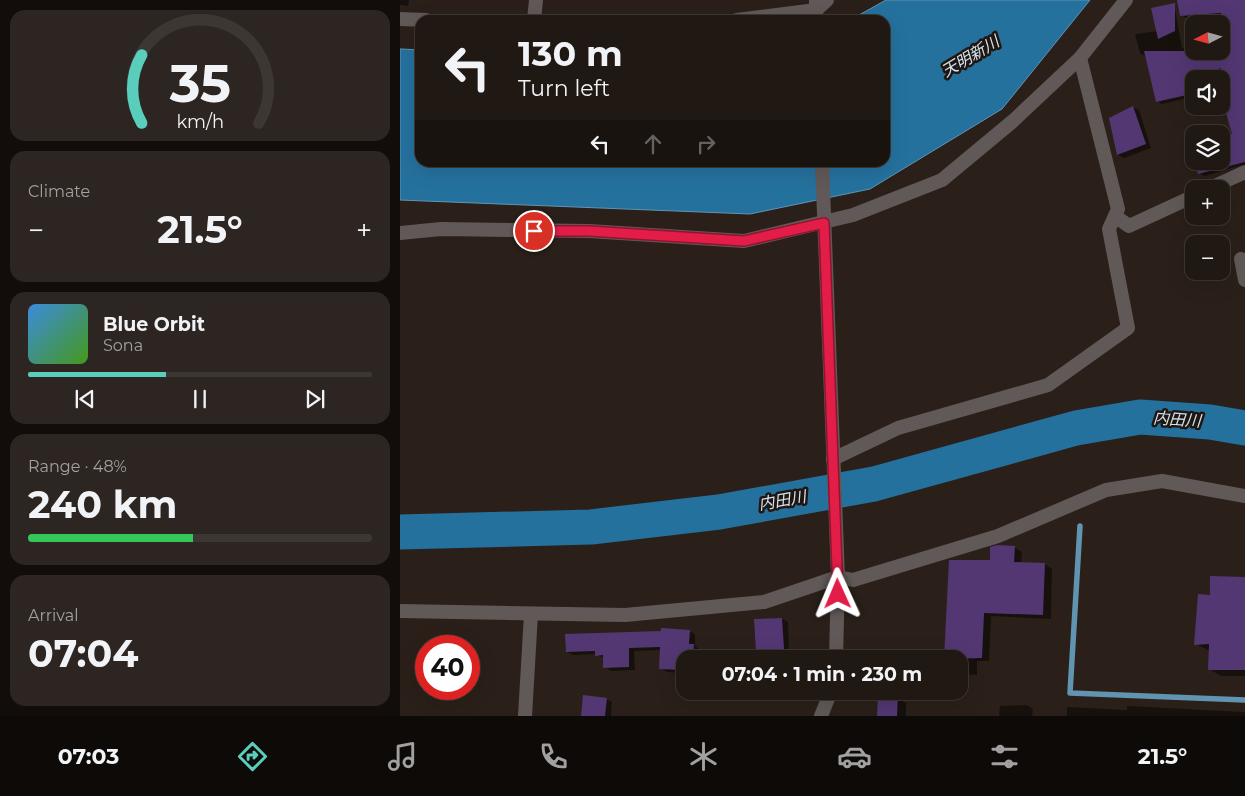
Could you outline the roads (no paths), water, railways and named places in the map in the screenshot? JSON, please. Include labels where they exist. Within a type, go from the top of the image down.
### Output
[{"type":"street","points":[[534,15],[536,0]]},
{"type":"street","points":[[776,15],[816,10],[827,0]]},
{"type":"street","points":[[400,234],[441,230],[589,231],[744,241],[824,223],[942,180],[1013,121],[1080,58],[1126,0]]},
{"type":"street","points":[[400,20],[415,20]]},
{"type":"street","points":[[833,459],[898,428],[1048,385],[1128,328],[1108,229],[1118,209],[1080,58]]},
{"type":"street","points":[[822,167],[838,576],[836,650]]},
{"type":"street","points":[[1228,180],[1245,172]]},
{"type":"street","points":[[1115,216],[1129,226],[1185,200]]},
{"type":"street","points":[[1241,259],[1245,280]]},
{"type":"street","points":[[400,611],[625,615],[764,602],[838,576],[853,580],[998,536],[1106,490],[1162,481],[1245,496]]},
{"type":"street","points":[[525,716],[531,614]]},
{"type":"street","points":[[822,716],[828,700]]},
{"type":"water","name":"天明新川","points":[[886,0],[1090,0],[1002,109],[870,189],[750,214],[400,200],[400,49],[415,50],[415,167],[890,167],[890,15],[859,15]]},
{"type":"waterway","name":"内田川","points":[[400,532],[591,527],[719,512],[874,484],[1076,428],[1140,417],[1210,422],[1245,428]]},
{"type":"waterway","points":[[1080,526],[1070,693],[1245,700]]}]
